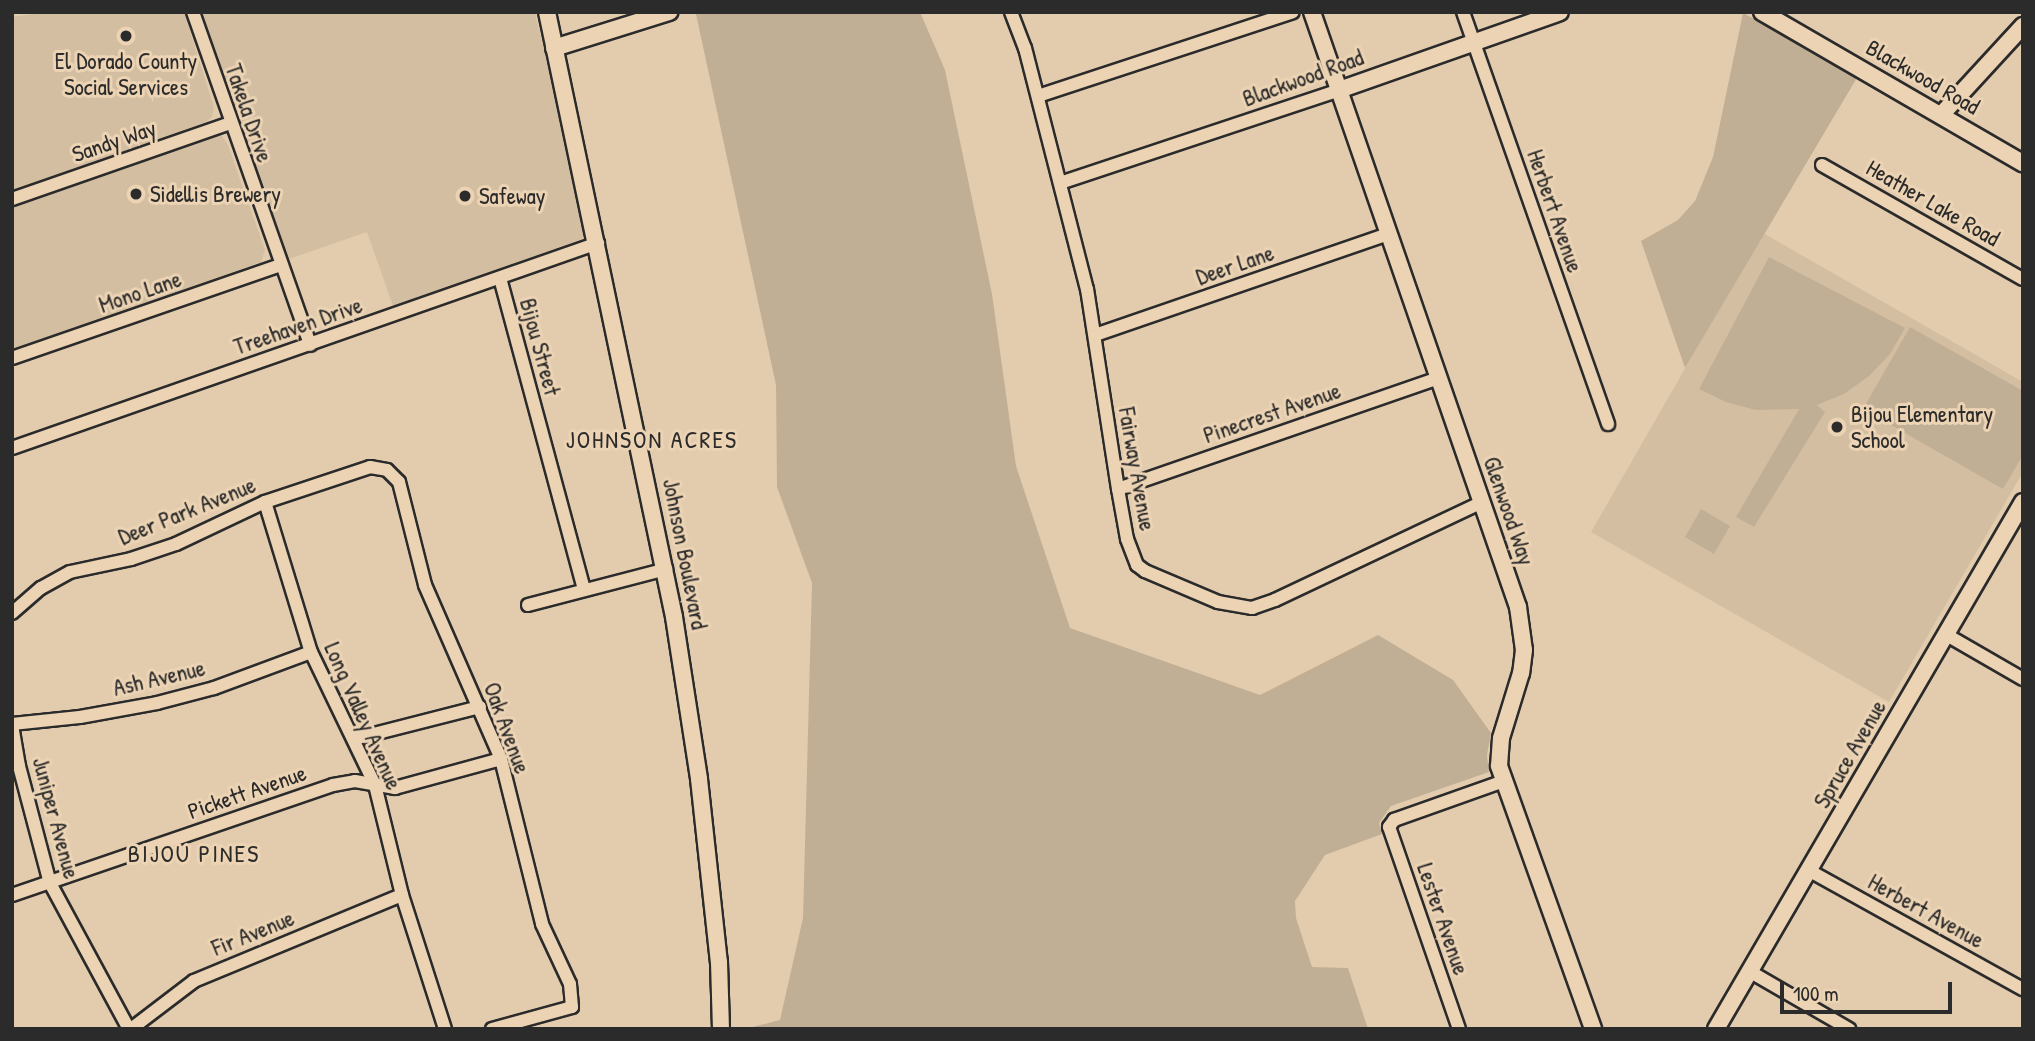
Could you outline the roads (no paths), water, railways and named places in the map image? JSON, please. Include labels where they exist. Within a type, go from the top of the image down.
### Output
[{"type":"street","name":"Takela Drive","points":[[193,12],[310,345]]},
{"type":"street","name":"Johnson Boulevard","points":[[547,12],[666,569],[699,779],[719,962],[721,1029]]},
{"type":"street","points":[[554,48],[669,12]]},
{"type":"street","name":"Fairway Avenue","points":[[1011,12],[1025,48],[1087,289],[1127,539],[1137,565],[1160,578],[1218,602],[1252,608],[1275,600],[1482,502]]},
{"type":"street","points":[[1038,96],[1293,12]]},
{"type":"street","name":"Glenwood Way","points":[[1312,12],[1518,607],[1522,630],[1521,673],[1498,752],[1504,781],[1516,807],[1593,1029]]},
{"type":"street","name":"Herbert Avenue","points":[[1463,12],[1608,424]]},
{"type":"street","name":"Blackwood Road","points":[[1060,183],[1339,90],[1560,12]]},
{"type":"street","name":"Blackwood Road","points":[[1762,12],[2023,163]]},
{"type":"street","points":[[1942,114],[2023,26]]},
{"type":"street","name":"Sandy Way","points":[[12,199],[230,123]]},
{"type":"street","name":"Heather Lake Road","points":[[1822,165],[2023,279]]},
{"type":"street","name":"Deer Lane","points":[[1095,335],[1389,234]]},
{"type":"street","name":"Treehaven Drive","points":[[12,448],[598,243]]},
{"type":"street","name":"Mono Lane","points":[[12,358],[281,265]]},
{"type":"street","name":"Bijou Street","points":[[500,278],[584,589]]},
{"type":"street","name":"Pinecrest Avenue","points":[[1118,489],[1439,378]]},
{"type":"street","name":"Deer Park Avenue","points":[[12,613],[41,588],[70,572],[131,559],[176,544],[265,502],[370,467],[387,470]]},
{"type":"street","name":"Oak Avenue","points":[[387,470],[398,482],[425,585],[501,759],[542,924],[570,984],[572,1007],[492,1029]]},
{"type":"street","name":"Long Valley Avenue","points":[[265,502],[311,652],[375,785],[402,895],[445,1029]]},
{"type":"street","name":"Spruce Avenue","points":[[1716,1029],[2023,502]]},
{"type":"street","points":[[528,604],[666,569]]},
{"type":"street","points":[[1945,634],[2023,679]]},
{"type":"street","name":"Ash Avenue","points":[[12,725],[80,717],[157,703],[214,688],[311,652]]},
{"type":"street","points":[[354,739],[480,707]]},
{"type":"street","name":"Juniper Avenue","points":[[12,725],[19,765],[50,883],[130,1029]]},
{"type":"street","name":"Pickett Avenue","points":[[12,895],[333,785],[355,780],[396,788],[501,759]]},
{"type":"street","name":"Lester Avenue","points":[[1459,1029],[1391,834],[1390,823],[1504,781]]},
{"type":"street","name":"Herbert Avenue","points":[[1808,870],[2023,989]]},
{"type":"street","name":"Fir Avenue","points":[[130,1029],[194,981],[402,895]]},
{"type":"street","points":[[1749,971],[1849,1029]]},
{"type":"place","name":"El Dorado County Social Services","points":[[126,36]]},
{"type":"place","name":"Sidellis Brewery","points":[[136,194]]},
{"type":"place","name":"Safeway","points":[[465,196]]},
{"type":"place","name":"Bijou Elementary School","points":[[1837,427]]},
{"type":"district","name":"JOHNSON ACRES","points":[[652,440]]},
{"type":"district","name":"BIJOU PINES","points":[[194,854]]}]
